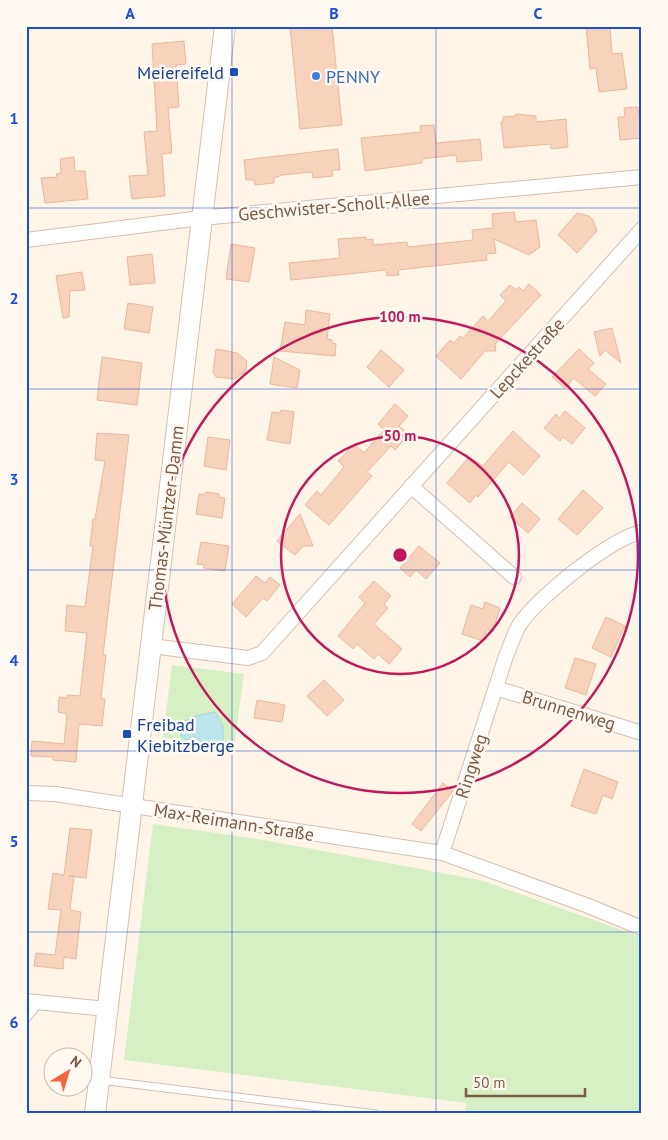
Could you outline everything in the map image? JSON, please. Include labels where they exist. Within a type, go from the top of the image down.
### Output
[{"type":"street","name":"Thomas-Müntzer-Damm","points":[[95,1114],[130,806],[151,646],[225,26]]},
{"type":"street","name":"Geschwister-Scholl-Allee","points":[[26,240],[201,218],[642,177]]},
{"type":"street","name":"Lepckestraße","points":[[151,646],[248,658],[262,653],[642,229]]},
{"type":"street","points":[[412,486],[514,577]]},
{"type":"street","name":"Ringweg","points":[[442,853],[519,624],[546,594],[616,542],[642,532]]},
{"type":"street","name":"Brunnenweg","points":[[496,688],[642,733]]},
{"type":"street","name":"Max-Reimann-Straße","points":[[26,793],[55,794],[442,853]]},
{"type":"street","points":[[442,853],[586,904],[642,928]]},
{"type":"street","points":[[26,1001],[107,1009]]},
{"type":"lane","points":[[26,1020],[41,1001]]},
{"type":"lane","points":[[99,1080],[376,1114]]},
{"type":"green space","points":[[172,665],[244,674],[234,748],[163,738]]},
{"type":"green space","points":[[153,824],[258,839],[480,880],[642,937],[642,1114],[465,1114],[466,1103],[124,1060]]},
{"type":"water","points":[[215,712],[223,726],[223,740],[203,743],[183,738],[180,733],[182,722],[196,716]]},
{"type":"building","name":"PENNY","points":[[290,26],[332,26],[342,125],[300,129]]},
{"type":"building","points":[[586,26],[610,26],[612,54],[622,53],[627,89],[599,92],[596,68],[590,69]]},
{"type":"building","points":[[184,41],[186,64],[176,65],[179,107],[168,108],[172,153],[162,154],[165,196],[132,199],[129,176],[148,175],[144,132],[157,131],[152,44]]},
{"type":"building","points":[[638,107],[642,138],[620,140],[618,117],[625,117],[624,108]]},
{"type":"building","points":[[516,114],[536,116],[536,122],[566,119],[568,147],[551,149],[551,144],[504,148],[501,122],[503,117],[516,116]]},
{"type":"building","points":[[434,125],[436,143],[480,139],[482,160],[457,162],[456,155],[422,159],[422,163],[365,171],[361,138],[421,132],[420,126]]},
{"type":"building","points":[[338,149],[340,170],[332,170],[333,176],[313,178],[312,172],[282,175],[274,178],[274,183],[255,185],[254,180],[246,180],[244,160]]},
{"type":"building","points":[[74,157],[75,171],[85,171],[88,199],[45,203],[41,178],[57,177],[56,174],[61,173],[60,159]]},
{"type":"building","points":[[514,212],[516,222],[536,220],[540,247],[529,255],[494,239],[496,253],[486,254],[487,260],[398,270],[399,275],[387,276],[386,270],[291,280],[289,263],[340,258],[338,239],[366,237],[366,240],[373,239],[373,245],[407,242],[408,247],[473,240],[472,230],[493,228],[492,214]]},
{"type":"building","points":[[577,213],[589,216],[593,220],[597,231],[577,253],[558,235]]},
{"type":"building","points":[[231,244],[255,248],[249,282],[226,279]]},
{"type":"building","points":[[152,254],[155,283],[130,285],[127,257]]},
{"type":"building","points":[[82,272],[85,290],[70,291],[69,317],[63,318],[56,276]]},
{"type":"building","points":[[529,284],[541,295],[495,344],[496,351],[485,351],[461,379],[436,356],[450,340],[454,343],[460,336],[463,338],[483,316],[488,321],[506,301],[500,295],[510,285],[516,290],[519,287],[523,291]]},
{"type":"building","points":[[128,303],[153,307],[149,333],[124,329]]},
{"type":"building","points":[[306,310],[330,314],[327,339],[332,340],[332,343],[336,344],[335,356],[280,351],[285,322],[305,325]]},
{"type":"building","points":[[612,328],[621,363],[605,350],[600,356],[594,332]]},
{"type":"building","points":[[216,349],[237,353],[247,361],[246,371],[234,379],[216,377],[213,372]]},
{"type":"building","points":[[579,349],[594,363],[588,369],[606,384],[595,396],[574,378],[565,388],[552,377]]},
{"type":"building","points":[[381,350],[404,370],[389,387],[367,367]]},
{"type":"building","points":[[102,357],[142,363],[137,405],[97,400]]},
{"type":"building","points":[[274,357],[300,370],[297,388],[270,384]]},
{"type":"building","points":[[395,404],[408,416],[399,426],[409,434],[395,450],[391,446],[367,472],[372,476],[329,525],[305,505],[317,491],[321,495],[344,467],[338,461],[354,444],[364,453],[384,430],[378,424]]},
{"type":"building","points":[[281,410],[294,412],[290,444],[267,440],[272,412],[280,413]]},
{"type":"building","points":[[565,411],[585,428],[572,444],[563,437],[560,441],[544,428],[556,414],[559,418]]},
{"type":"building","points":[[513,431],[540,456],[523,475],[509,462],[478,497],[476,495],[470,503],[447,483],[469,457],[483,466]]},
{"type":"building","points":[[97,433],[129,435],[103,655],[106,655],[101,698],[105,699],[102,726],[79,724],[76,762],[53,760],[53,757],[31,756],[32,741],[64,744],[67,714],[58,712],[59,697],[67,698],[67,695],[80,696],[87,633],[65,631],[67,605],[85,607],[93,546],[90,546],[93,519],[95,519],[105,461],[95,460]]},
{"type":"building","points":[[208,437],[230,440],[226,470],[204,466]]},
{"type":"building","points":[[583,490],[603,508],[577,535],[558,519]]},
{"type":"building","points":[[206,492],[219,494],[219,497],[225,498],[222,518],[196,514],[199,494],[205,495]]},
{"type":"building","points":[[522,503],[540,519],[528,533],[510,517]]},
{"type":"building","points":[[300,514],[313,546],[303,546],[295,555],[277,541]]},
{"type":"building","points":[[201,542],[229,546],[225,571],[204,568],[204,565],[197,564]]},
{"type":"building","points":[[419,546],[440,563],[426,579],[416,570],[410,577],[400,568]]},
{"type":"building","points":[[256,576],[265,583],[270,577],[280,585],[267,601],[263,598],[246,617],[232,604]]},
{"type":"building","points":[[374,581],[391,596],[384,604],[388,608],[374,624],[402,649],[389,664],[378,654],[374,659],[357,644],[353,649],[338,636],[365,603],[359,597]]},
{"type":"building","points":[[485,602],[500,608],[493,631],[487,629],[483,641],[462,634],[471,605],[483,609]]},
{"type":"building","points":[[606,617],[625,626],[611,657],[592,648]]},
{"type":"building","points":[[575,658],[596,664],[586,695],[565,688]]},
{"type":"building","points":[[324,680],[344,700],[327,716],[307,696]]},
{"type":"building","points":[[257,700],[285,705],[282,722],[254,718]]},
{"type":"building","points":[[584,769],[618,782],[612,799],[603,795],[596,814],[571,806]]},
{"type":"building","points":[[443,783],[453,791],[421,831],[412,824]]},
{"type":"building","points":[[70,828],[92,830],[86,878],[74,877],[70,910],[81,912],[76,959],[64,957],[63,969],[34,966],[36,953],[55,955],[61,910],[48,909],[53,873],[64,875]]},
{"type":"place","name":"Meiereifeld","points":[[234,72]]},
{"type":"place","name":"PENNY","points":[[316,76]]},
{"type":"place","name":"Freibad Kiebitzberge","points":[[127,734]]}]
